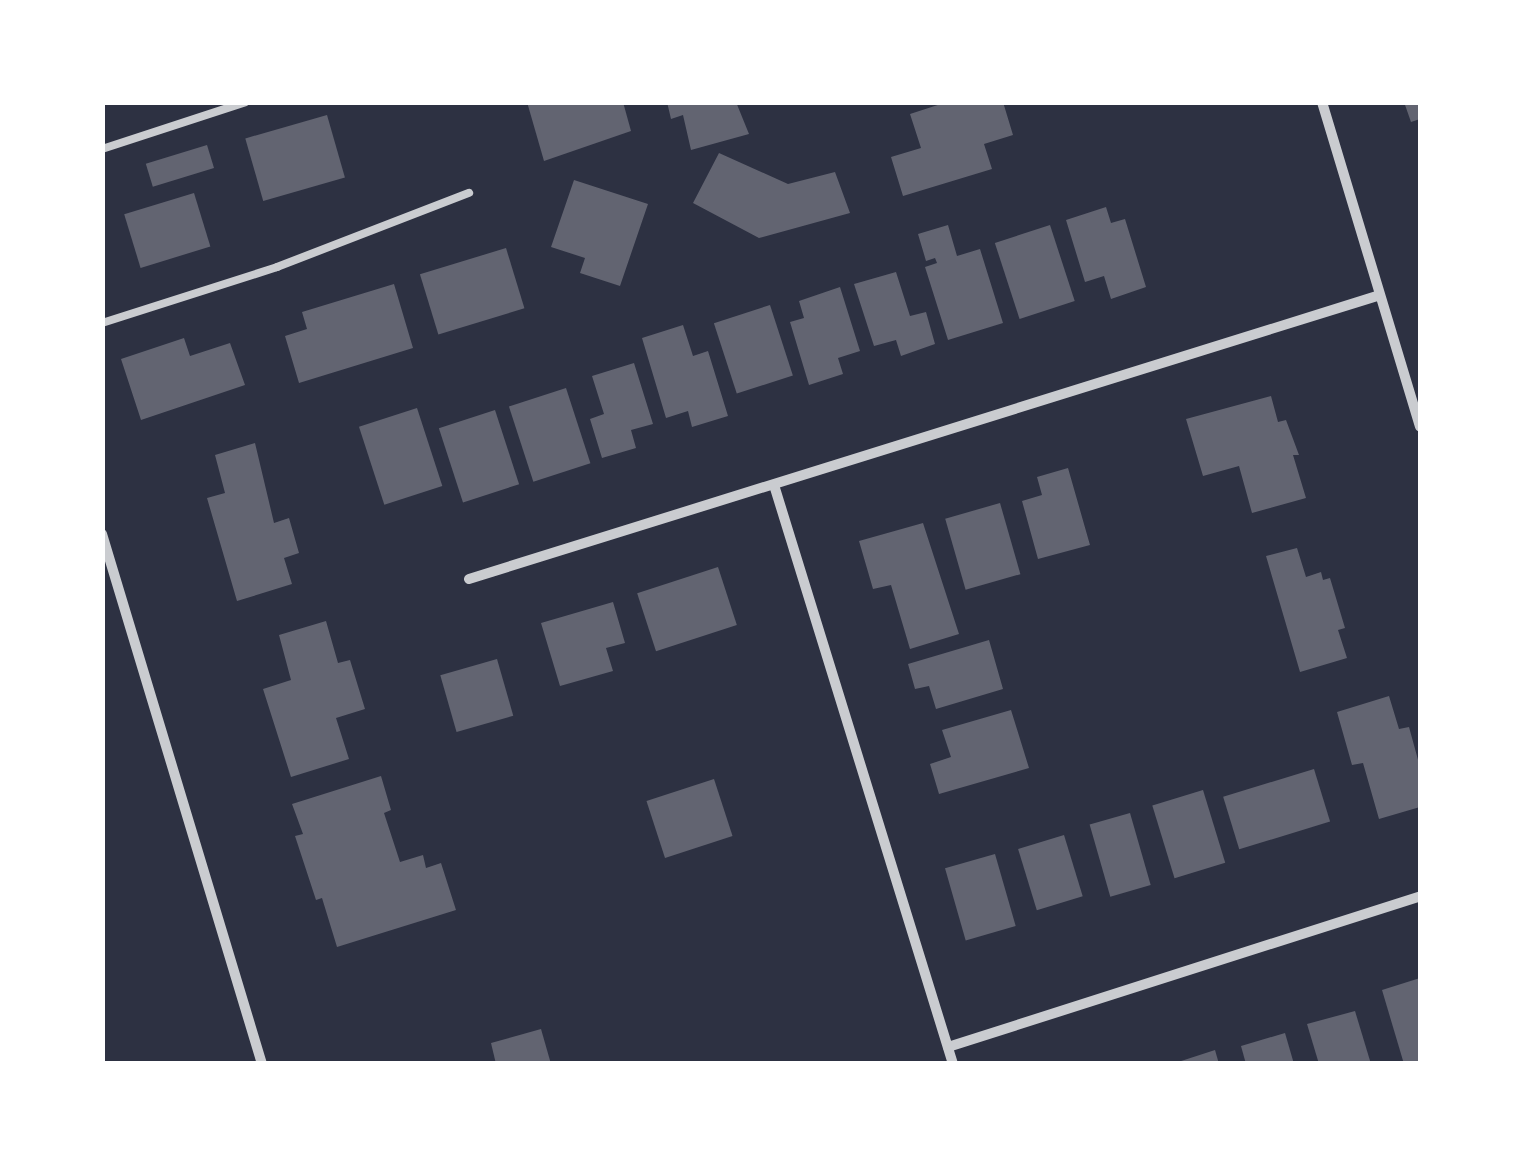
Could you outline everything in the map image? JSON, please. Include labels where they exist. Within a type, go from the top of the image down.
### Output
[{"type":"street","points":[[1322,102],[1420,427]]},
{"type":"street","points":[[468,580],[1380,296]]},
{"type":"street","points":[[774,485],[952,1064]]},
{"type":"street","points":[[102,534],[262,1064]]},
{"type":"street","points":[[948,1047],[1420,896]]},
{"type":"lane","points":[[102,149],[246,102]]},
{"type":"lane","points":[[102,323],[277,266],[469,193]]},
{"type":"building","points":[[527,102],[623,102],[631,131],[544,161]]},
{"type":"building","points":[[667,102],[736,102],[749,134],[691,150],[683,115],[671,119]]},
{"type":"building","points":[[947,102],[1003,102],[1013,135],[984,144],[992,169],[903,196],[891,157],[921,148],[910,114]]},
{"type":"building","points":[[1404,102],[1420,102],[1420,119],[1411,122]]},
{"type":"building","points":[[327,115],[345,177],[263,201],[245,138]]},
{"type":"building","points":[[207,145],[214,168],[153,187],[146,164]]},
{"type":"building","points":[[719,153],[788,184],[835,172],[850,213],[759,238],[693,203]]},
{"type":"building","points":[[574,180],[648,204],[620,286],[580,273],[585,258],[551,247]]},
{"type":"building","points":[[194,193],[210,247],[141,268],[124,214]]},
{"type":"building","points":[[1106,207],[1111,223],[1125,219],[1146,287],[1111,299],[1104,276],[1085,282],[1066,220]]},
{"type":"building","points":[[948,225],[957,256],[980,249],[1003,323],[948,340],[925,267],[937,263],[935,258],[926,261],[918,234]]},
{"type":"building","points":[[1050,225],[1075,301],[1020,319],[995,243]]},
{"type":"building","points":[[506,248],[524,308],[438,335],[420,274]]},
{"type":"building","points":[[896,272],[910,316],[926,312],[935,344],[901,356],[896,340],[874,346],[854,284]]},
{"type":"building","points":[[394,284],[413,348],[299,383],[285,336],[307,329],[302,312]]},
{"type":"building","points":[[840,287],[860,351],[838,358],[843,374],[809,385],[790,322],[804,318],[799,301]]},
{"type":"building","points":[[770,305],[793,375],[737,394],[714,323]]},
{"type":"building","points":[[683,325],[693,356],[708,351],[728,416],[692,427],[688,411],[666,418],[642,338]]},
{"type":"building","points":[[184,338],[190,356],[230,343],[245,385],[141,420],[121,359]]},
{"type":"building","points":[[634,363],[653,424],[631,430],[636,448],[602,458],[590,419],[604,414],[592,376]]},
{"type":"building","points":[[566,388],[590,463],[533,482],[509,407]]},
{"type":"building","points":[[1271,396],[1278,422],[1286,420],[1299,455],[1293,455],[1306,498],[1252,513],[1239,466],[1203,476],[1186,419]]},
{"type":"building","points":[[417,408],[442,486],[384,505],[359,427]]},
{"type":"building","points":[[495,410],[519,484],[463,502],[439,428]]},
{"type":"building","points":[[255,443],[274,523],[289,518],[299,553],[284,558],[292,584],[237,601],[207,498],[225,493],[215,455]]},
{"type":"building","points":[[1068,468],[1090,545],[1038,559],[1022,501],[1042,495],[1037,477]]},
{"type":"building","points":[[1000,503],[1020,574],[966,590],[945,519]]},
{"type":"building","points":[[923,523],[959,634],[910,649],[891,585],[873,589],[859,541]]},
{"type":"building","points":[[1297,548],[1306,577],[1321,572],[1323,580],[1330,578],[1345,628],[1338,630],[1347,658],[1300,672],[1266,556]]},
{"type":"building","points":[[718,567],[737,625],[656,651],[637,593]]},
{"type":"building","points":[[613,602],[625,643],[606,648],[613,671],[560,686],[541,623]]},
{"type":"building","points":[[326,621],[338,663],[350,660],[365,709],[336,718],[349,759],[291,777],[263,689],[291,680],[279,635]]},
{"type":"building","points":[[989,640],[1003,689],[936,709],[929,686],[915,689],[908,664]]},
{"type":"building","points":[[497,659],[513,716],[457,732],[440,675]]},
{"type":"building","points":[[1389,696],[1399,729],[1409,727],[1420,767],[1420,807],[1379,819],[1363,763],[1352,765],[1337,712]]},
{"type":"building","points":[[1011,710],[1029,768],[939,794],[930,764],[951,757],[942,730]]},
{"type":"building","points":[[1314,769],[1330,822],[1239,849],[1223,797]]},
{"type":"building","points":[[381,776],[391,810],[384,813],[400,862],[423,855],[426,868],[441,863],[456,910],[337,947],[322,898],[316,900],[295,836],[303,834],[292,804]]},
{"type":"building","points":[[714,779],[733,836],[665,858],[646,801]]},
{"type":"building","points":[[1203,790],[1225,863],[1175,878],[1152,805]]},
{"type":"building","points":[[1130,813],[1151,885],[1110,897],[1090,825]]},
{"type":"building","points":[[1064,835],[1083,896],[1037,910],[1018,849]]},
{"type":"building","points":[[995,854],[1016,926],[966,940],[945,868]]},
{"type":"building","points":[[1420,978],[1420,1064],[1404,1064],[1382,990]]},
{"type":"building","points":[[1355,1011],[1371,1064],[1319,1064],[1307,1024]]},
{"type":"building","points":[[541,1029],[551,1064],[496,1064],[491,1043]]},
{"type":"building","points":[[1285,1033],[1294,1064],[1246,1064],[1241,1046]]},
{"type":"building","points":[[1215,1050],[1219,1064],[1175,1064],[1175,1063]]}]
